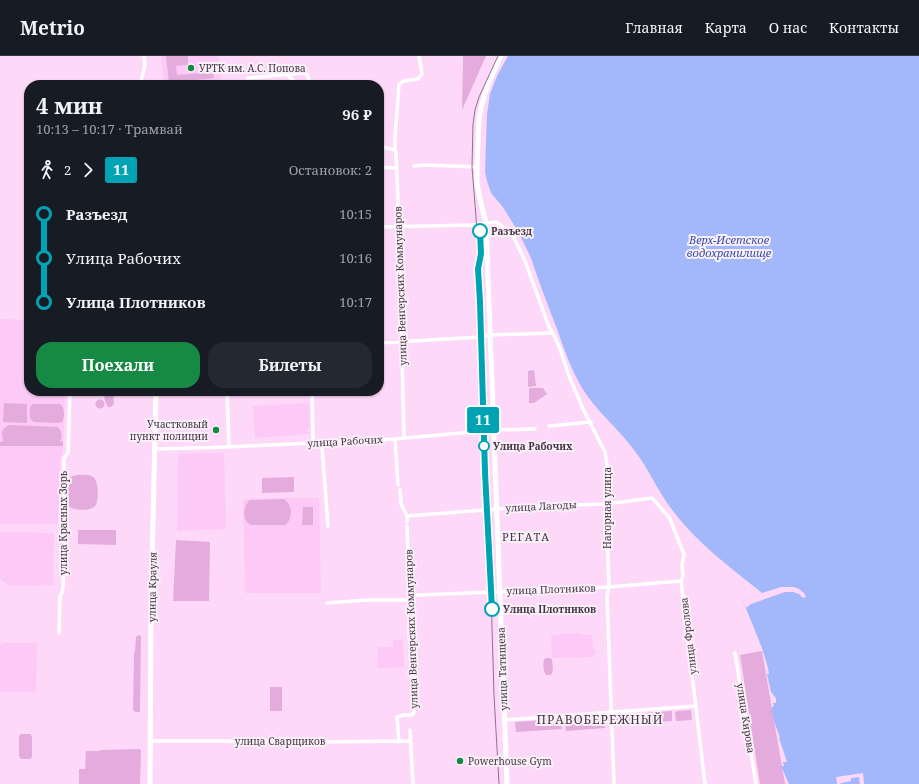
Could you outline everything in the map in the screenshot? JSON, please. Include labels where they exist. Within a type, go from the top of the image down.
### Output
[{"type":"street","points":[[141,80],[145,65],[144,56]]},
{"type":"street","points":[[384,147],[395,150],[399,84],[404,80],[418,79],[422,74],[420,56]]},
{"type":"street","name":"улица Татищева","points":[[501,56],[488,84],[481,107],[476,167],[477,184],[486,223],[507,784]]},
{"type":"street","points":[[248,78],[305,73],[309,80]]},
{"type":"street","points":[[288,74],[288,76],[293,80]]},
{"type":"street","name":"улица Венгерских Коммунаров","points":[[395,150],[399,226],[404,438]]},
{"type":"street","points":[[414,166],[476,167]]},
{"type":"street","points":[[384,167],[396,168]]},
{"type":"street","name":"Нагорная улица","points":[[384,227],[473,225],[496,222],[513,236],[525,261],[549,327],[560,349],[569,376],[584,411],[605,452],[608,472],[606,504],[609,586],[607,596],[614,784]]},
{"type":"street","points":[[384,343],[490,335],[553,333]]},
{"type":"street","name":"улица Красных Зорь","points":[[60,633],[60,597],[63,589],[64,553],[64,458],[68,454],[70,396]]},
{"type":"street","name":"улица Крауля","points":[[150,784],[151,608],[156,396]]},
{"type":"street","points":[[227,396],[229,447]]},
{"type":"street","points":[[312,396],[313,442]]},
{"type":"street","points":[[549,426],[590,422]]},
{"type":"street","name":"улица Рабочих","points":[[155,449],[229,447],[404,438],[493,430],[535,429]]},
{"type":"street","points":[[395,438],[398,485]]},
{"type":"street","points":[[321,442],[328,526]]},
{"type":"street","name":"улица Венгерских Коммунаров","points":[[399,742],[397,717],[412,715],[414,712],[409,632],[410,600],[407,516],[401,504],[400,490]]},
{"type":"street","name":"улица Лагоды","points":[[407,516],[496,508],[606,504],[652,498]]},
{"type":"street","name":"улица Фролова","points":[[652,498],[669,517],[684,554],[682,565],[683,576],[681,581],[705,784]]},
{"type":"street","name":"улица Плотников","points":[[328,603],[367,600],[410,600],[416,595],[681,581]]},
{"type":"street","name":"улица Кирова","points":[[735,652],[756,784]]},
{"type":"street","points":[[504,720],[696,706]]},
{"type":"street","points":[[410,730],[413,784]]},
{"type":"street","name":"улица Сварщиков","points":[[150,741],[296,743],[410,742]]},
{"type":"shaded area","name":"УРТК им. А.С. Попова","points":[[161,56],[219,56],[221,80],[163,80]]},
{"type":"shaded area","points":[[166,56],[188,56],[188,65],[176,66],[177,75],[213,72],[214,78],[196,80],[169,80]]},
{"type":"shaded area","points":[[463,56],[486,56],[462,110],[463,62]]},
{"type":"shaded area","points":[[0,319],[24,320],[24,396],[65,396],[63,453],[60,459],[58,524],[0,524]]},
{"type":"shaded area","points":[[534,370],[536,386],[528,387],[528,371]]},
{"type":"shaded area","points":[[529,388],[543,388],[547,394],[534,403],[529,403]]},
{"type":"shaded area","points":[[104,396],[113,396],[114,404],[111,407],[108,407]]},
{"type":"shaded area","points":[[98,400],[102,400],[104,404],[102,408],[98,408],[96,406],[96,402]]},
{"type":"shaded area","points":[[4,403],[27,404],[27,423],[3,422]]},
{"type":"shaded area","points":[[309,403],[309,434],[255,438],[253,406]]},
{"type":"shaded area","points":[[33,404],[60,404],[64,413],[62,422],[32,421],[30,416],[30,407]]},
{"type":"shaded area","points":[[7,426],[58,427],[62,436],[60,441],[63,442],[63,446],[0,446],[0,442],[4,441],[2,432]]},
{"type":"shaded area","points":[[224,453],[226,529],[177,531],[178,454]]},
{"type":"shaded area","points":[[72,476],[91,476],[95,479],[98,491],[95,506],[92,508],[80,510],[71,508],[65,501],[66,481]]},
{"type":"shaded area","points":[[294,477],[294,492],[262,493],[262,478]]},
{"type":"shaded area","points":[[319,498],[321,593],[245,593],[243,500]]},
{"type":"shaded area","points":[[284,499],[289,505],[291,512],[291,516],[285,525],[251,525],[244,516],[246,506],[250,500]]},
{"type":"shaded area","points":[[303,507],[313,507],[313,525],[302,525]]},
{"type":"shaded area","points":[[78,530],[116,530],[116,545],[78,544]]},
{"type":"shaded area","points":[[0,532],[54,533],[53,585],[10,586],[0,579]]},
{"type":"shaded area","points":[[176,540],[210,542],[209,601],[173,601]]},
{"type":"shaded area","points":[[581,633],[582,635],[592,635],[593,648],[596,650],[594,657],[552,658],[551,635]]},
{"type":"shaded area","points":[[139,635],[141,636],[140,712],[135,712],[133,710],[134,654],[136,637]]},
{"type":"shaded area","points":[[403,639],[404,667],[377,668],[378,647],[393,647],[393,640]]},
{"type":"shaded area","points":[[3,643],[37,643],[36,692],[0,692],[0,645]]},
{"type":"shaded area","points":[[762,651],[785,784],[760,784],[740,655]]},
{"type":"shaded area","points":[[551,658],[552,662],[553,669],[551,675],[546,675],[543,665],[544,659]]},
{"type":"shaded area","points":[[270,687],[282,687],[282,711],[270,711]]},
{"type":"shaded area","points":[[691,710],[692,720],[676,721],[675,713],[677,711]]},
{"type":"shaded area","points":[[672,711],[672,721],[645,723],[644,713]]},
{"type":"shaded area","points":[[640,713],[641,723],[616,725],[616,715]]},
{"type":"shaded area","points":[[604,716],[605,728],[566,731],[565,718]]},
{"type":"shaded area","points":[[561,719],[562,729],[516,732],[515,722]]},
{"type":"shaded area","points":[[21,734],[30,734],[32,736],[32,757],[30,759],[21,759],[19,756],[19,736]]},
{"type":"shaded area","points":[[140,749],[140,784],[79,784],[79,769],[85,769],[86,751]]},
{"type":"water","name":"Верх-Исетское водохранилище","points":[[508,56],[919,56],[919,784],[789,784],[781,766],[784,766],[783,762],[787,762],[772,715],[772,707],[774,706],[773,703],[776,703],[776,698],[771,692],[767,674],[769,674],[768,668],[762,648],[743,601],[762,593],[715,555],[682,523],[668,504],[634,450],[600,412],[582,388],[568,359],[531,258],[518,231],[502,206],[491,193],[485,172],[487,114],[490,94],[497,76]]},
{"type":"pier","points":[[781,587],[794,587],[799,589],[806,597],[803,598],[799,594],[793,592],[785,592],[751,604],[746,608],[743,601]]},
{"type":"pier","points":[[863,773],[864,784],[860,784],[859,777],[851,778],[851,781],[837,784],[836,777]]},
{"type":"tram line","points":[[498,56],[479,97],[475,110],[473,124],[472,167],[480,302],[485,471],[499,784]]},
{"type":"tram line","name":"11","points":[[480,231],[481,254],[478,269],[485,472],[492,609]]},
{"type":"place","name":"УРТК им. А.С. Попова","points":[[191,68]]},
{"type":"place","name":"Разъезд","points":[[480,231]]},
{"type":"place","name":"Участковый пункт полиции","points":[[216,430]]},
{"type":"place","name":"Улица Рабочих","points":[[484,446]]},
{"type":"place","name":"Улица Плотников","points":[[492,609]]},
{"type":"place","name":"Powerhouse Gym","points":[[460,761]]},
{"type":"district","name":"РЕГАТА","points":[[526,537]]},
{"type":"district","name":"ПРАВОБЕРЕЖНЫЙ","points":[[600,720]]}]
